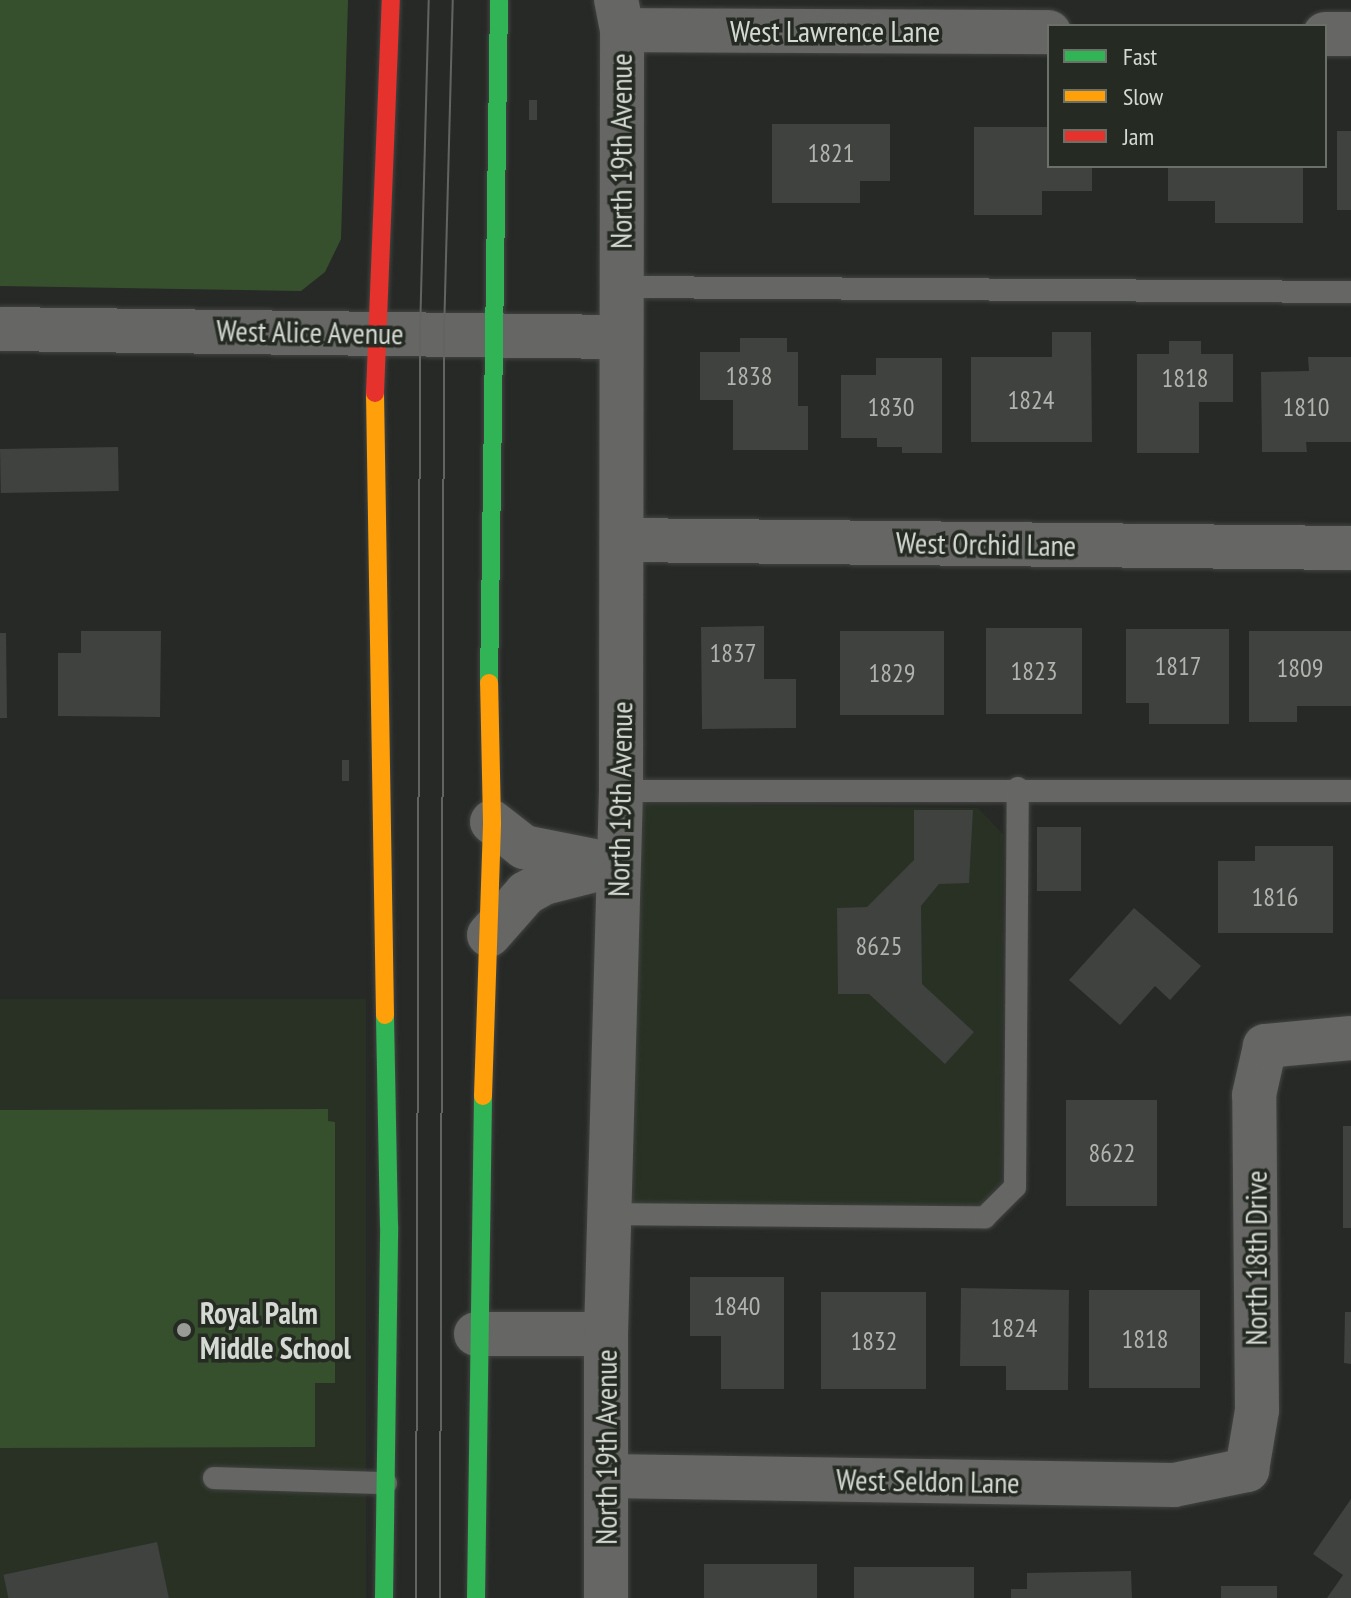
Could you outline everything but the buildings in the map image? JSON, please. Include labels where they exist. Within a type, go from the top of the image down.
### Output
[{"type":"main road","points":[[384,1598],[389,1226],[375,564],[377,333],[391,0]]},
{"type":"main road","points":[[476,1598],[476,1334],[492,822],[488,661],[499,0]]},
{"type":"street","name":"West Lawrence Lane","points":[[619,15],[1047,32]]},
{"type":"street","name":"North 19th Avenue","points":[[606,1598],[606,1334],[621,791],[619,15]]},
{"type":"street","points":[[1327,34],[1351,34]]},
{"type":"street","name":"West Alice Avenue","points":[[0,329],[620,337]]},
{"type":"street","name":"West Orchid Lane","points":[[622,540],[1351,548]]},
{"type":"street","points":[[492,822],[524,847],[551,856],[618,864]]},
{"type":"street","points":[[489,935],[526,893],[544,883],[618,864]]},
{"type":"street","name":"North 18th Drive","points":[[1247,1470],[1257,1410],[1254,1095],[1265,1046],[1351,1038]]},
{"type":"street","points":[[476,1334],[606,1334]]},
{"type":"street","name":"West Seldon Lane","points":[[608,1476],[1174,1485],[1247,1470]]},
{"type":"lane","points":[[620,287],[1351,292]]},
{"type":"lane","points":[[609,1214],[985,1217],[1015,1187],[1018,788]]},
{"type":"lane","points":[[621,791],[1018,788],[1351,791]]},
{"type":"lane","points":[[214,1478],[386,1483]]},
{"type":"shaded area","points":[[638,804],[978,808],[1003,834],[1001,1182],[978,1209],[628,1206]]},
{"type":"shaded area","name":"Royal Palm Middle School","points":[[0,999],[366,999],[366,1598],[0,1598]]},
{"type":"green space","points":[[0,0],[348,0],[341,239],[325,272],[301,291],[0,286]]},
{"type":"green space","points":[[328,1109],[328,1121],[335,1122],[335,1383],[315,1383],[315,1447],[0,1448],[0,1110]]},
{"type":"tram line","points":[[416,1598],[420,333],[429,0]]},
{"type":"tram line","points":[[440,1598],[444,334],[453,0]]},
{"type":"traffic: fast","points":[[489,683],[499,0]]},
{"type":"traffic: fast","points":[[384,1598],[389,1226],[385,1015]]},
{"type":"traffic: fast","points":[[476,1598],[483,1096]]},
{"type":"traffic: slow","points":[[375,393],[385,1015]]},
{"type":"traffic: slow","points":[[483,1096],[492,822],[489,683]]},
{"type":"traffic: jam","points":[[375,393],[391,0]]},
{"type":"place","name":"Royal Palm Middle School","points":[[184,1330]]}]
